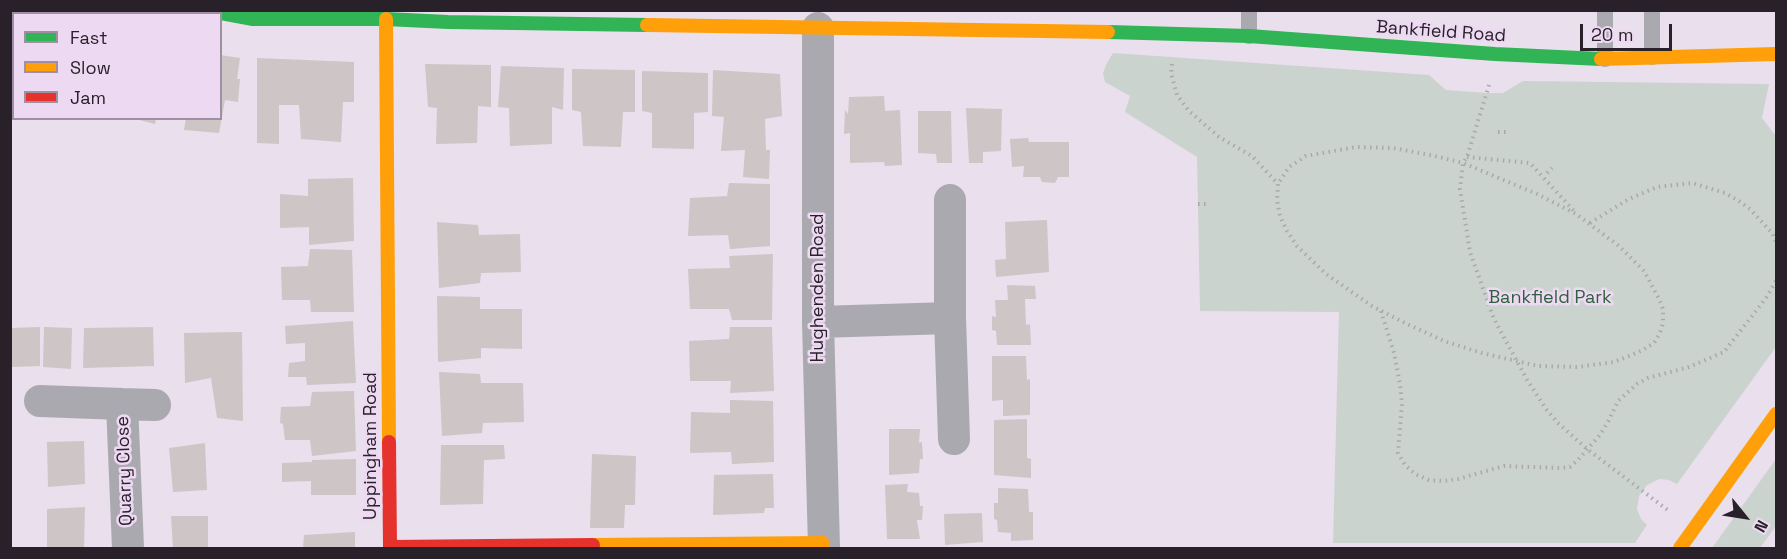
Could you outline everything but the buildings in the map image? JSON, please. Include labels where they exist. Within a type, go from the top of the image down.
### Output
[{"type":"street","name":"Bankfield Road","points":[[222,13],[253,19],[386,19],[448,22],[818,19],[1249,36],[1495,54],[1605,59],[1776,54]]},
{"type":"street","name":"Uppingham Road","points":[[386,19],[390,547],[823,546]]},
{"type":"street","name":"Hughenden Road","points":[[818,19],[818,322],[823,546]]},
{"type":"street","points":[[950,200],[950,318],[954,439]]},
{"type":"street","points":[[818,322],[950,318]]},
{"type":"street","name":"Quarry Close","points":[[40,401],[122,404],[128,549]]},
{"type":"street","points":[[122,404],[154,405]]},
{"type":"street","points":[[1680,549],[1776,414]]},
{"type":"lane","points":[[1249,10],[1249,36]]},
{"type":"lane","points":[[1605,10],[1605,59]]},
{"type":"lane","points":[[1652,10],[1652,57]]},
{"type":"path","points":[[1174,33],[1171,73],[1177,95],[1204,126],[1252,156],[1278,184]]},
{"type":"path","points":[[1495,54],[1488,93],[1463,163],[1460,189],[1470,252],[1494,319],[1526,378],[1546,409],[1570,435],[1694,530]]},
{"type":"path","points":[[1498,132],[1507,132]]},
{"type":"path","points":[[1356,147],[1392,148],[1463,163],[1537,194],[1576,214],[1619,246],[1644,271],[1659,299],[1663,323],[1654,343],[1629,358],[1596,366],[1558,368],[1482,353],[1444,341],[1356,296],[1326,274],[1297,246],[1280,216],[1277,200],[1278,184],[1289,167],[1306,156],[1356,147]]},
{"type":"path","points":[[1467,157],[1530,163],[1576,214]]},
{"type":"path","points":[[1547,172],[1552,168]]},
{"type":"path","points":[[1590,223],[1629,199],[1657,187],[1692,183],[1725,193],[1744,205],[1773,234],[1776,243]]},
{"type":"path","points":[[1198,204],[1207,204]]},
{"type":"path","points":[[1381,310],[1394,353],[1400,384],[1402,403],[1398,453],[1405,465],[1415,474],[1429,480],[1443,481],[1504,466],[1560,468],[1570,466],[1578,460],[1610,420],[1618,401],[1637,384],[1648,378],[1689,367],[1724,352],[1766,298],[1776,281]]},
{"type":"green space","name":"Bankfield Park","points":[[1113,53],[1429,75],[1446,90],[1488,93],[1503,93],[1523,81],[1769,84],[1762,118],[1776,136],[1776,347],[1677,484],[1659,479],[1647,485],[1639,496],[1637,509],[1641,519],[1647,525],[1635,543],[1333,543],[1339,312],[1200,311],[1197,157],[1125,112],[1130,96],[1105,82],[1103,73]]},
{"type":"green space","points":[[1776,459],[1776,526],[1760,548],[1712,548]]},
{"type":"traffic: fast","points":[[205,10],[216,12]]},
{"type":"traffic: fast","points":[[222,13],[253,19],[386,19],[647,25]]},
{"type":"traffic: fast","points":[[1108,32],[1249,36],[1495,54],[1601,59]]},
{"type":"traffic: slow","points":[[386,19],[389,442]]},
{"type":"traffic: slow","points":[[647,25],[1108,32]]},
{"type":"traffic: slow","points":[[1601,59],[1776,54]]},
{"type":"traffic: slow","points":[[1680,548],[1776,414]]},
{"type":"traffic: slow","points":[[593,545],[823,543]]},
{"type":"traffic: jam","points":[[389,442],[390,547],[593,545]]}]
